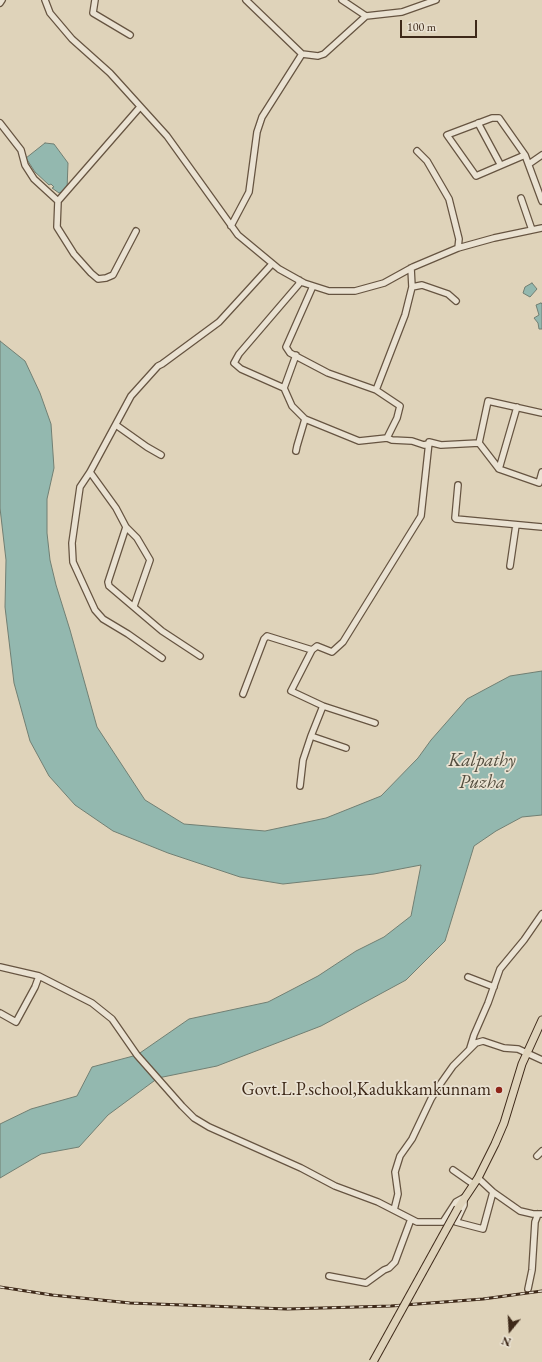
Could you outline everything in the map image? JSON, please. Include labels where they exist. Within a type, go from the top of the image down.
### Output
[{"type":"main road","points":[[373,1362],[495,1144],[504,1123],[526,1052],[542,1020]]},
{"type":"street","points":[[45,0],[50,14],[72,39],[110,73],[167,136],[238,235],[272,264],[299,280],[329,292],[355,291],[384,282],[411,268],[458,248],[494,238],[542,228]]},
{"type":"street","points":[[95,0],[93,13],[130,35]]},
{"type":"street","points":[[246,0],[302,54],[318,56],[324,54],[366,16],[402,12],[433,1]]},
{"type":"street","points":[[342,0],[366,16]]},
{"type":"street","points":[[231,226],[249,192],[257,132],[262,117],[302,54]]},
{"type":"street","points":[[136,231],[113,275],[106,278],[98,278],[91,274],[74,254],[57,227],[58,201],[140,106]]},
{"type":"street","points":[[525,155],[476,176],[447,135],[492,118],[499,118],[525,155],[542,201]]},
{"type":"street","points":[[0,123],[21,150],[25,165],[34,179],[58,201]]},
{"type":"street","points":[[478,123],[499,162]]},
{"type":"street","points":[[417,151],[427,161],[449,199],[459,239],[458,248]]},
{"type":"street","points":[[529,164],[542,156]]},
{"type":"street","points":[[521,198],[532,230]]},
{"type":"street","points":[[162,658],[128,634],[103,619],[95,610],[74,562],[72,543],[80,487],[90,472],[131,396],[158,366],[219,322],[272,264]]},
{"type":"street","points":[[376,390],[405,315],[412,286],[411,268]]},
{"type":"street","points":[[299,280],[299,284],[239,354],[234,363],[241,369],[284,388],[292,406],[305,419],[358,441],[388,438],[392,440],[412,441],[424,445],[428,444],[429,442],[441,445],[479,443]]},
{"type":"street","points":[[412,286],[422,285],[448,294],[456,301]]},
{"type":"street","points":[[313,286],[286,347],[290,353],[328,373],[376,390],[400,406],[397,418],[388,438]]},
{"type":"street","points":[[284,388],[296,356]]},
{"type":"street","points":[[542,413],[488,401],[479,443],[499,469],[539,483],[542,472]]},
{"type":"street","points":[[499,469],[517,407]]},
{"type":"street","points":[[296,451],[305,419]]},
{"type":"street","points":[[116,424],[147,447],[161,455]]},
{"type":"street","points":[[375,723],[323,706],[292,691],[312,650],[317,646],[332,652],[343,642],[421,516],[428,444]]},
{"type":"street","points":[[90,472],[116,508],[126,527],[137,538],[150,560],[134,606]]},
{"type":"street","points":[[458,485],[456,519],[542,527]]},
{"type":"street","points":[[510,566],[516,525]]},
{"type":"street","points":[[126,527],[108,582],[109,586],[162,631],[200,656]]},
{"type":"street","points":[[243,694],[264,639],[267,636],[312,650]]},
{"type":"street","points":[[300,786],[303,760],[323,706]]},
{"type":"street","points":[[311,736],[346,748]]},
{"type":"street","points":[[470,1049],[500,969],[524,940],[542,914]]},
{"type":"street","points":[[0,967],[39,976],[92,1003],[112,1019],[137,1055],[194,1118],[209,1127],[301,1168],[330,1183],[378,1202],[417,1222],[443,1222],[456,1202],[465,1197]]},
{"type":"street","points":[[0,1013],[16,1022],[35,987],[39,976]]},
{"type":"street","points":[[468,977],[494,986]]},
{"type":"street","points":[[394,1210],[398,1194],[395,1172],[400,1156],[412,1139],[431,1099],[453,1066],[476,1043],[482,1041],[504,1048],[518,1049],[542,1060]]},
{"type":"street","points":[[537,1156],[542,1151]]},
{"type":"street","points":[[453,1170],[493,1192],[520,1211],[540,1214],[535,1222],[532,1270],[528,1289]]},
{"type":"street","points":[[465,1197],[464,1204],[456,1222],[483,1229],[493,1192]]},
{"type":"street","points":[[329,1276],[366,1283],[388,1268],[395,1262],[411,1219]]},
{"type":"water","points":[[45,143],[54,144],[68,163],[67,190],[59,193],[52,188],[54,187],[51,184],[49,185],[35,172],[26,158]]},
{"type":"water","points":[[532,283],[537,289],[530,297],[523,293],[525,287]]},
{"type":"water","points":[[541,303],[542,329],[539,329],[538,323],[534,318],[539,315],[536,305]]},
{"type":"water","name":"Kalpathy Puzha","points":[[0,341],[25,361],[40,393],[51,424],[54,468],[47,499],[47,533],[50,560],[97,727],[145,800],[184,824],[265,831],[326,818],[381,796],[418,758],[431,740],[467,699],[510,676],[542,671],[542,815],[522,817],[496,831],[474,846],[445,941],[406,980],[321,1026],[217,1066],[158,1078],[108,1115],[79,1147],[41,1154],[0,1178],[0,1124],[31,1109],[77,1096],[92,1067],[137,1055],[189,1019],[268,1002],[318,976],[356,951],[384,937],[411,916],[421,865],[374,874],[283,884],[240,877],[168,853],[113,831],[75,805],[49,776],[30,741],[14,683],[5,607],[6,560],[0,508]]},
{"type":"railway","points":[[0,1287],[52,1295],[130,1303],[287,1309],[391,1306],[483,1299],[542,1291]]},
{"type":"place","name":"Govt.L.P.school,Kadukkamkunnam","points":[[499,1090]]}]
